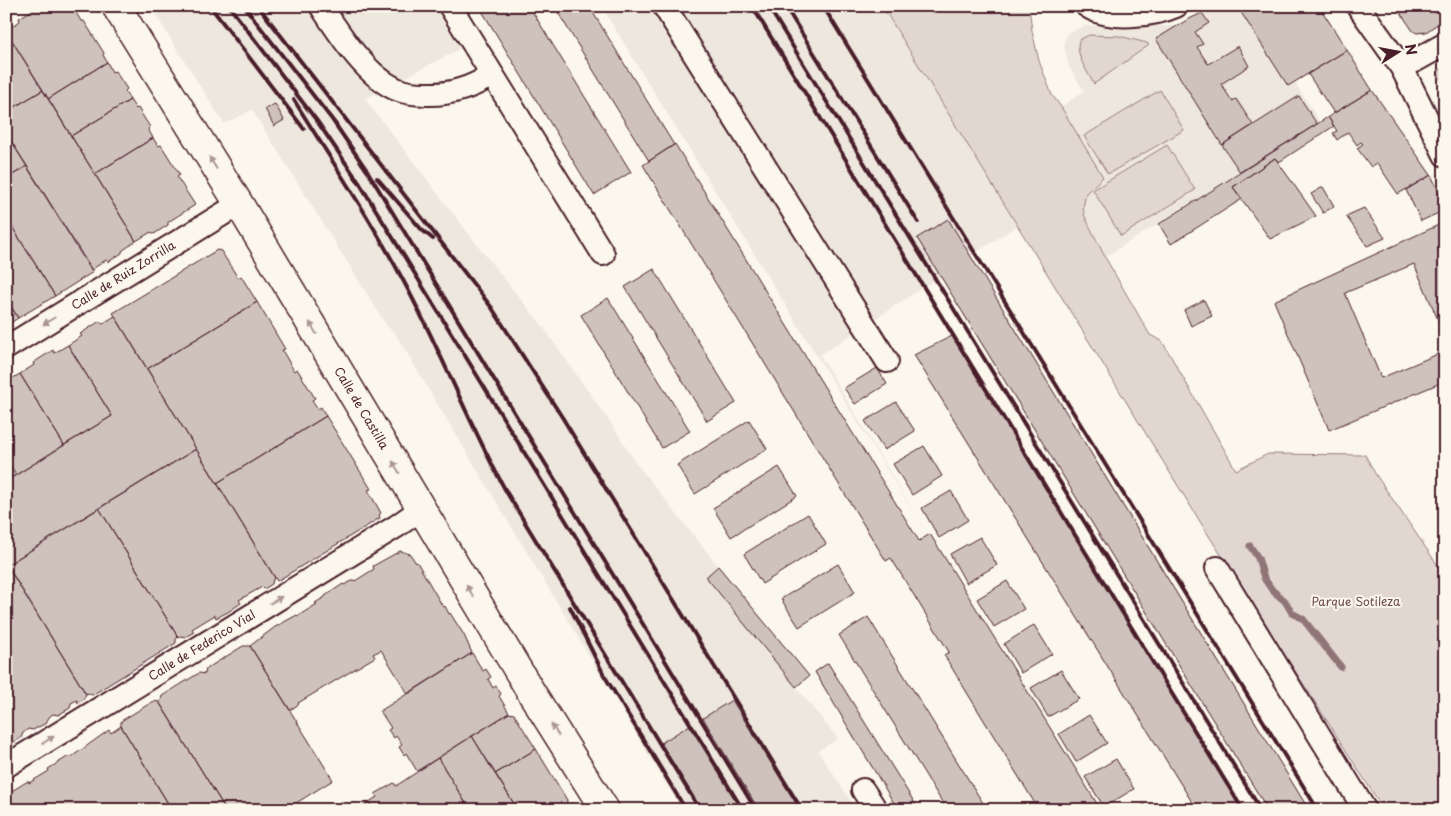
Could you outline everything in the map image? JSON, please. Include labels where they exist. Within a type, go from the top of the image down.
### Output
[{"type":"main road","name":"Calle de Castilla","points":[[116,6],[239,204],[530,692],[606,810]]},
{"type":"street","points":[[321,6],[347,45],[375,75],[396,89],[421,94],[451,93],[471,87],[492,75]]},
{"type":"street","points":[[450,6],[603,254]]},
{"type":"street","points":[[664,6],[887,361]]},
{"type":"street","points":[[1087,6],[1096,12],[1135,15],[1156,13],[1176,6]]},
{"type":"street","points":[[1358,6],[1402,68],[1445,155]]},
{"type":"street","points":[[1402,68],[1445,44]]},
{"type":"street","name":"Calle de Ruiz Zorrilla","points":[[6,348],[239,204]]},
{"type":"street","name":"Calle de Federico Vial","points":[[6,766],[397,526],[421,509]]},
{"type":"street","points":[[1217,568],[1365,810]]},
{"type":"street","points":[[863,790],[876,810]]},
{"type":"shaded area","points":[[150,6],[438,6],[463,47],[365,99],[489,260],[541,324],[616,431],[635,462],[718,566],[707,577],[838,739],[818,751],[857,810],[682,810],[396,335],[387,326],[252,110],[224,124]]},
{"type":"shaded area","points":[[601,6],[881,6],[1018,225],[820,355],[925,531]]},
{"type":"shaded area","points":[[1215,6],[1319,6],[1347,50],[1295,83],[1320,122],[1105,257],[1085,217],[1083,208],[1086,193],[1103,177],[1061,107],[1084,91],[1069,67],[1064,44],[1067,33],[1085,26],[1176,26]]},
{"type":"green space","name":"Parque Sotileza","points":[[882,6],[1029,6],[1032,31],[1039,61],[1052,95],[1103,177],[1086,193],[1083,208],[1085,217],[1105,257],[1150,335],[1162,341],[1236,470],[1268,454],[1365,455],[1376,475],[1445,576],[1445,810],[1384,810],[1209,536]]},
{"type":"green space","points":[[1089,35],[1119,36],[1149,45],[1094,84],[1082,63],[1078,46],[1079,40]]},
{"type":"green space","points":[[1445,63],[1445,88],[1438,73]]},
{"type":"green space","points":[[1160,90],[1184,130],[1108,174],[1084,136]]},
{"type":"green space","points":[[1167,145],[1195,190],[1121,236],[1093,190]]},
{"type":"building","points":[[45,6],[72,6],[104,53],[103,55],[107,62],[48,99],[6,31],[20,21],[19,18],[36,8],[39,10]]},
{"type":"building","points":[[479,6],[529,6],[631,172],[594,195]]},
{"type":"building","points":[[554,6],[589,6],[674,145],[649,161]]},
{"type":"building","points":[[1237,6],[1319,6],[1347,50],[1288,86]]},
{"type":"building","points":[[1396,6],[1445,6],[1445,19],[1426,32],[1417,33],[1413,31]]},
{"type":"building","points":[[1202,13],[1209,23],[1195,32],[1203,44],[1197,47],[1208,64],[1238,46],[1249,66],[1221,84],[1232,101],[1236,99],[1253,125],[1222,145],[1156,39]]},
{"type":"building","points":[[6,31],[43,90],[6,112]]},
{"type":"building","points":[[1347,50],[1372,90],[1334,113],[1308,74]]},
{"type":"building","points":[[107,62],[112,72],[115,71],[127,89],[125,91],[130,100],[71,136],[48,99]]},
{"type":"building","points":[[43,90],[136,241],[122,251],[122,253],[108,262],[106,260],[91,270],[6,133],[6,112]]},
{"type":"building","points":[[1372,90],[1431,175],[1398,194],[1377,163],[1371,167],[1357,148],[1363,144],[1361,142],[1357,145],[1348,132],[1337,140],[1333,133],[1337,131],[1328,117]]},
{"type":"building","points":[[1299,96],[1317,124],[1240,172],[1222,145]]},
{"type":"building","points":[[130,100],[136,109],[138,108],[150,127],[148,129],[153,138],[95,174],[71,136]]},
{"type":"building","points":[[275,104],[284,120],[274,126],[265,109]]},
{"type":"building","points":[[1328,117],[1334,126],[1279,162],[1275,158],[1233,187],[1242,199],[1171,244],[1159,224]]},
{"type":"building","points":[[6,133],[27,166],[6,179]]},
{"type":"building","points":[[153,138],[158,146],[161,145],[180,175],[177,177],[195,205],[168,222],[168,225],[154,234],[151,232],[136,241],[95,174]]},
{"type":"building","points":[[675,144],[919,541],[930,534],[1101,810],[1039,810],[944,655],[949,652],[891,558],[886,561],[643,165]]},
{"type":"building","points":[[1275,158],[1316,216],[1270,239],[1233,187]]},
{"type":"building","points":[[27,166],[93,272],[55,296],[6,217],[6,179]]},
{"type":"building","points":[[1431,175],[1445,205],[1445,210],[1421,221],[1406,190]]},
{"type":"building","points":[[1323,187],[1334,206],[1323,213],[1311,194]]},
{"type":"building","points":[[1364,208],[1385,238],[1367,246],[1346,216]]},
{"type":"building","points":[[6,217],[55,296],[18,318],[6,298]]},
{"type":"building","points":[[948,219],[1309,810],[1268,810],[917,238]]},
{"type":"building","points":[[1445,222],[1445,336],[1414,264],[1345,293],[1381,378],[1445,351],[1445,381],[1329,430],[1274,301]]},
{"type":"building","points":[[217,250],[221,251],[238,278],[241,276],[257,302],[147,369],[113,313]]},
{"type":"building","points":[[654,269],[736,403],[707,421],[625,287]]},
{"type":"building","points":[[6,298],[18,318],[6,326]]},
{"type":"building","points":[[608,298],[690,431],[662,448],[581,315]]},
{"type":"building","points":[[1204,300],[1212,316],[1191,326],[1184,310]]},
{"type":"building","points":[[257,302],[285,349],[282,350],[294,371],[297,369],[315,398],[312,400],[318,409],[321,407],[326,416],[217,483],[147,369]]},
{"type":"building","points":[[115,316],[196,449],[7,565],[6,481],[112,416],[68,345],[82,336],[80,334],[100,321],[102,324]]},
{"type":"building","points":[[952,336],[1242,810],[1197,810],[914,355]]},
{"type":"building","points":[[68,345],[112,416],[64,445],[20,374],[53,350],[54,353]]},
{"type":"building","points":[[877,368],[887,384],[855,404],[844,388]]},
{"type":"building","points":[[20,374],[64,445],[16,475],[6,458],[6,382]]},
{"type":"building","points":[[896,402],[915,431],[884,450],[865,421]]},
{"type":"building","points":[[326,416],[371,489],[368,490],[381,513],[379,515],[380,518],[277,581],[217,483]]},
{"type":"building","points":[[749,420],[767,449],[695,494],[677,465]]},
{"type":"building","points":[[924,446],[942,476],[912,495],[893,464]]},
{"type":"building","points":[[196,449],[275,578],[272,584],[264,589],[262,587],[239,600],[241,603],[228,612],[216,618],[215,615],[192,629],[194,632],[185,637],[178,637],[99,508]]},
{"type":"building","points":[[6,458],[16,475],[6,481]]},
{"type":"building","points":[[779,467],[797,496],[731,537],[713,508]]},
{"type":"building","points":[[951,491],[968,520],[939,538],[922,508]]},
{"type":"building","points":[[99,508],[178,637],[176,643],[92,695],[86,694],[7,565]]},
{"type":"building","points":[[808,514],[826,544],[762,584],[744,554]]},
{"type":"building","points":[[980,537],[997,565],[966,583],[950,554]]},
{"type":"building","points":[[400,551],[410,554],[417,562],[443,607],[445,606],[464,635],[472,653],[408,694],[381,650],[373,654],[375,657],[298,703],[290,710],[250,646],[275,627],[298,616],[343,584],[355,581],[374,569],[373,566]]},
{"type":"building","points":[[838,564],[855,592],[799,627],[781,599]]},
{"type":"building","points":[[718,566],[809,676],[796,687],[706,577]]},
{"type":"building","points":[[6,568],[9,569],[86,694],[83,700],[78,703],[77,700],[71,703],[70,708],[58,715],[53,714],[46,723],[33,730],[28,729],[21,738],[9,745],[6,744]]},
{"type":"building","points":[[1007,581],[1024,609],[994,627],[977,599]]},
{"type":"building","points":[[868,617],[986,808],[984,810],[947,810],[839,635]]},
{"type":"building","points":[[1034,625],[1052,654],[1021,673],[1004,644]]},
{"type":"building","points":[[243,646],[250,646],[333,780],[285,810],[226,810],[159,702],[162,696],[199,673],[205,674],[206,669]]},
{"type":"building","points":[[472,653],[483,671],[486,669],[491,677],[488,679],[493,688],[496,686],[501,694],[499,696],[509,713],[417,771],[406,753],[404,755],[399,747],[402,745],[396,736],[394,738],[388,730],[391,728],[380,711]]},
{"type":"building","points":[[828,663],[919,810],[898,810],[815,672]]},
{"type":"building","points":[[1061,670],[1079,699],[1048,717],[1031,688]]},
{"type":"building","points":[[732,700],[800,810],[759,810],[703,718]]},
{"type":"building","points":[[154,701],[159,702],[163,708],[226,810],[172,810],[121,726],[121,721]]},
{"type":"building","points":[[509,713],[514,714],[536,749],[495,774],[472,736]]},
{"type":"building","points":[[1089,715],[1107,743],[1076,762],[1059,734]]},
{"type":"building","points":[[690,725],[742,810],[702,810],[661,743]]},
{"type":"building","points":[[121,726],[172,810],[6,810],[7,794],[49,771],[48,769],[69,756],[70,758],[109,730],[111,733]]},
{"type":"building","points":[[472,736],[518,810],[470,810],[438,758]]},
{"type":"building","points":[[536,749],[567,800],[566,810],[518,810],[495,774]]},
{"type":"building","points":[[438,758],[470,810],[374,810],[369,802],[377,797],[375,794],[394,783],[396,786]]},
{"type":"building","points":[[1116,759],[1134,789],[1104,807],[1085,777]]},
{"type":"building","points":[[369,802],[374,810],[357,810]]},
{"type":"building","points":[[1144,804],[1148,810],[1134,810]]},
{"type":"waterway","points":[[1250,546],[1258,558],[1264,578],[1272,590],[1285,601],[1292,613],[1303,619],[1341,667]]},
{"type":"railway","points":[[210,6],[304,129]]},
{"type":"railway","points":[[229,6],[317,121],[360,184],[743,810]]},
{"type":"railway","points":[[244,6],[337,126]]},
{"type":"railway","points":[[258,6],[492,308],[562,417],[802,810]]},
{"type":"railway","points":[[752,6],[1243,810]]},
{"type":"railway","points":[[768,6],[1261,810]]},
{"type":"railway","points":[[785,6],[918,222]]},
{"type":"railway","points":[[823,6],[1318,810]]},
{"type":"railway","points":[[294,100],[391,259],[430,334],[480,441],[507,493],[700,810]]},
{"type":"railway","points":[[333,121],[368,172],[756,810]]},
{"type":"railway","points":[[377,178],[422,230],[433,239]]},
{"type":"railway","points":[[570,607],[604,675],[686,810]]}]
